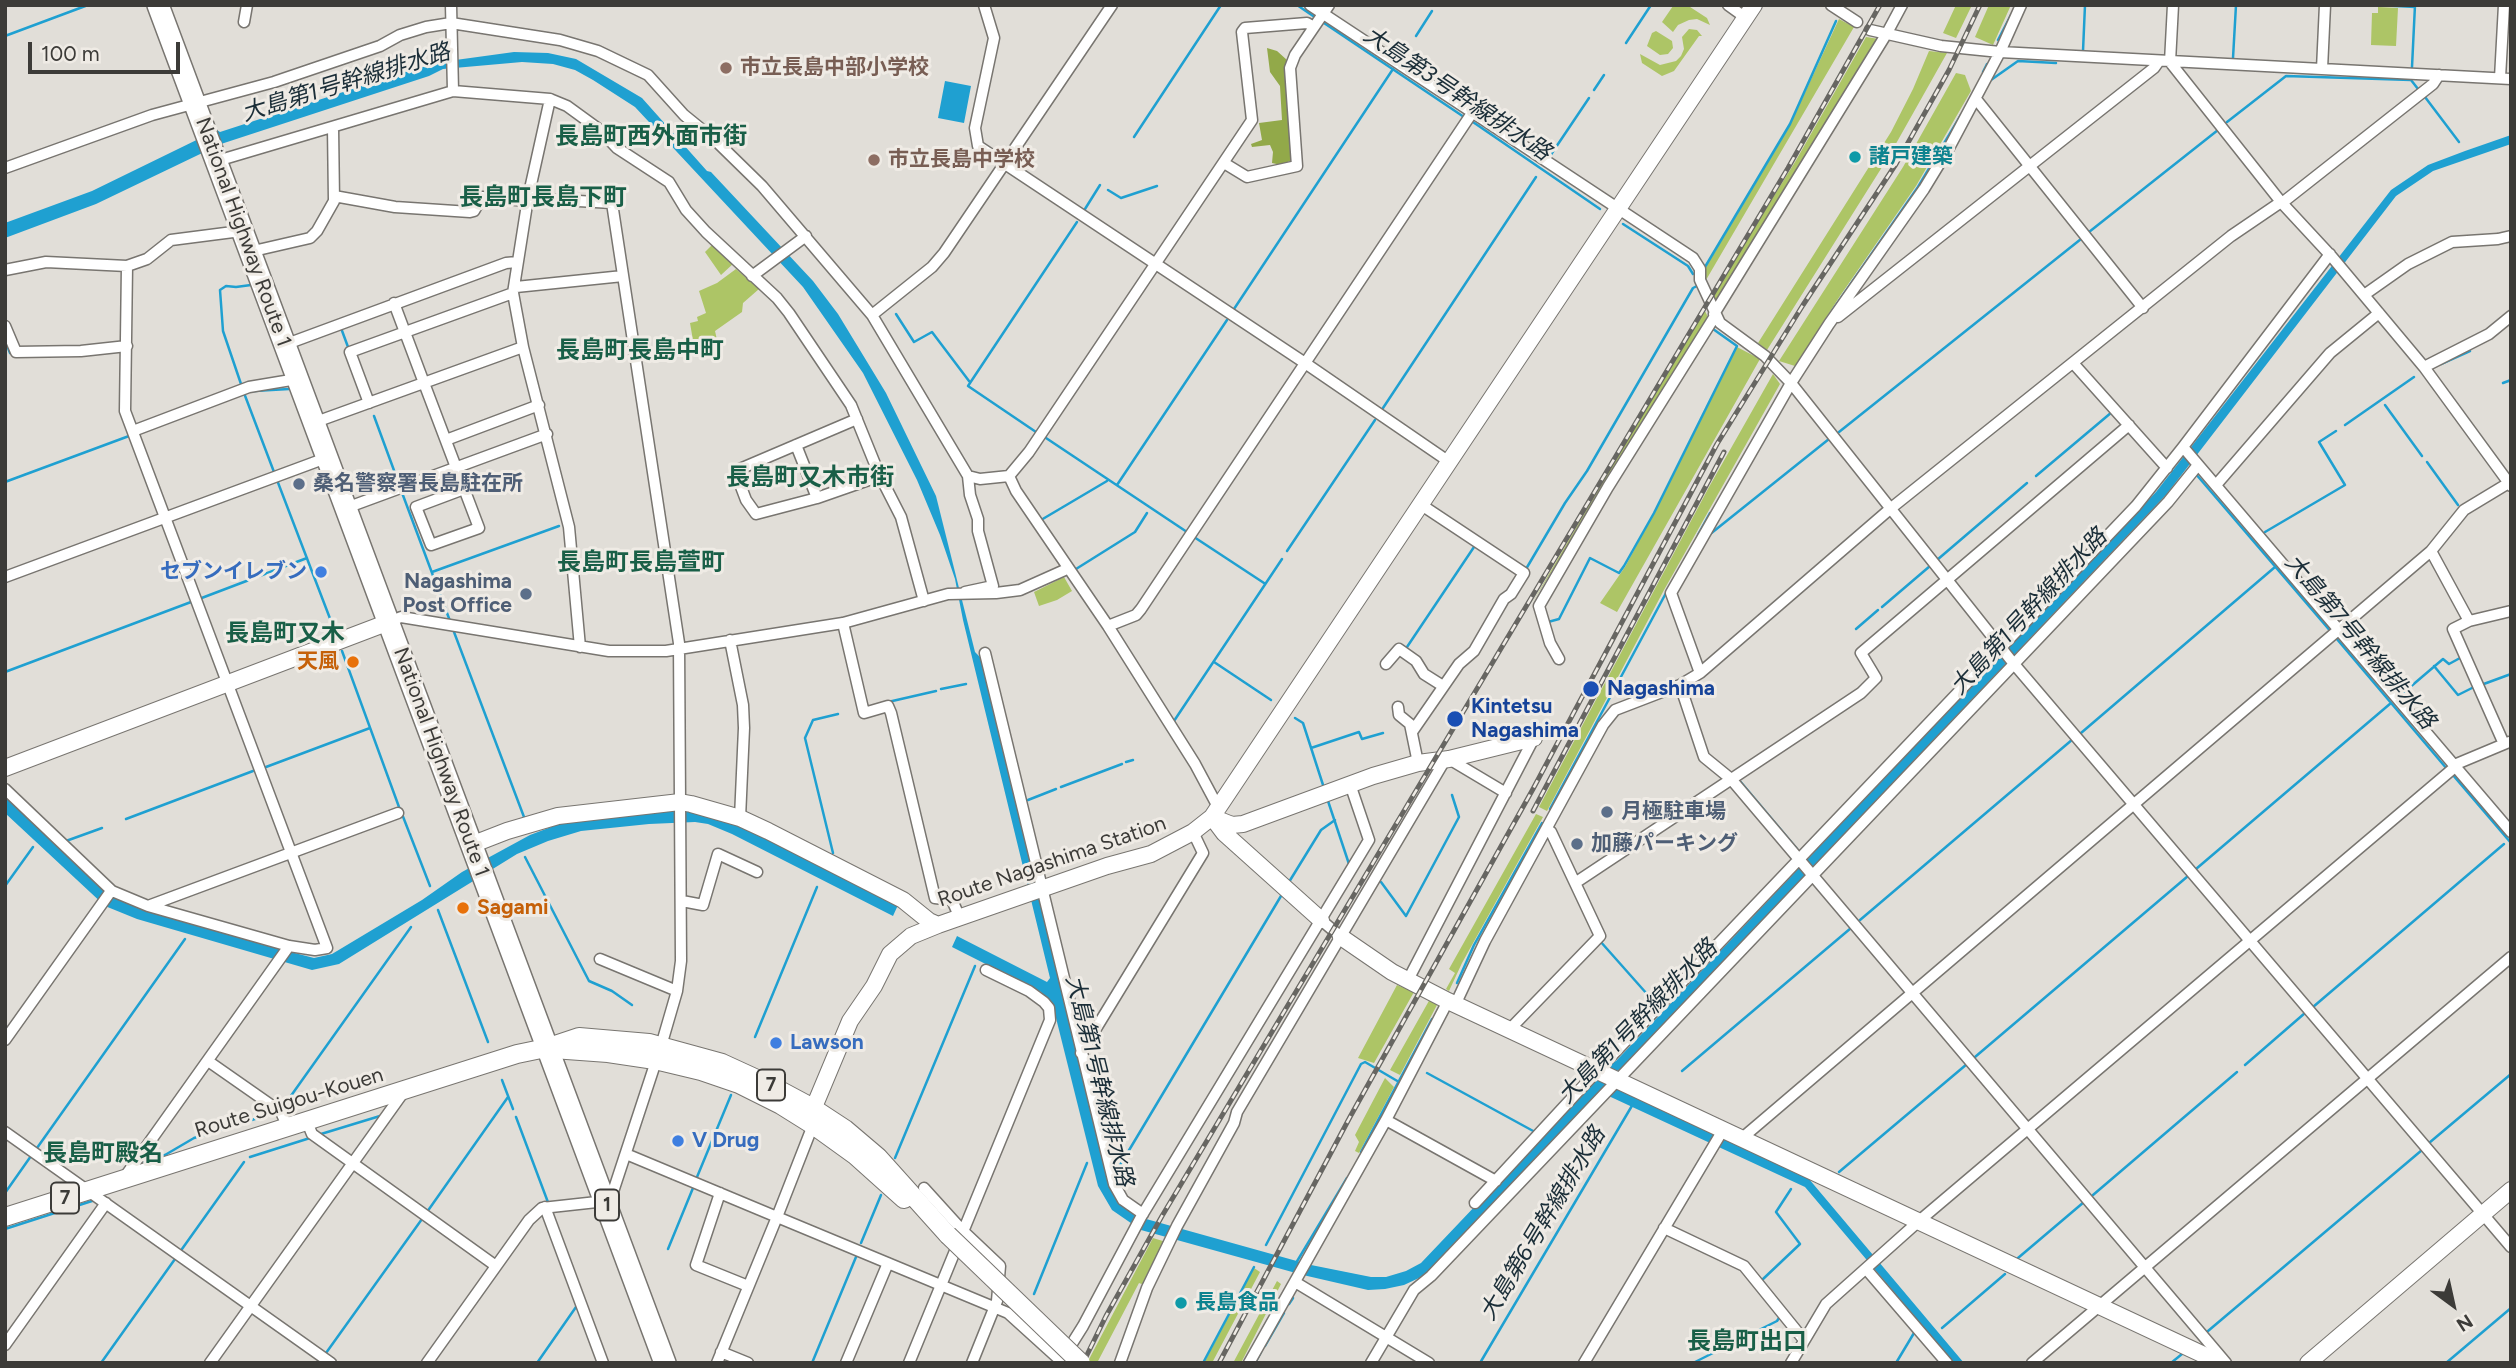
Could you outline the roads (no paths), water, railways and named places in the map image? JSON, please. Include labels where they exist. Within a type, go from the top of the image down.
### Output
[{"type":"highway","name":"National Highway Route 1","points":[[158,5],[665,1363]]},
{"type":"main road","name":"Route Suigou-Kouen","points":[[5,1217],[517,1054],[579,1037],[637,1042],[658,1053],[740,1070],[812,1118],[845,1129],[878,1157],[956,1233],[1080,1363]]},
{"type":"street","points":[[244,22],[247,5]]},
{"type":"street","points":[[451,5],[453,86]]},
{"type":"street","points":[[985,5],[994,38],[974,136],[978,146],[1448,461]]},
{"type":"street","points":[[872,315],[932,267],[944,253],[1112,5]]},
{"type":"street","points":[[1310,5],[1321,17],[1469,117],[1693,258],[1700,269],[1700,280],[1714,315],[1720,323],[1765,356],[1791,383],[2002,649],[2511,1247]]},
{"type":"street","points":[[1728,5],[1750,11]]},
{"type":"street","points":[[1831,5],[1857,22]]},
{"type":"street","points":[[1559,659],[1550,643],[1539,606],[1608,487],[1902,5]]},
{"type":"street","points":[[1700,673],[1671,593],[1791,383],[1924,189],[1976,99],[2021,5]]},
{"type":"street","points":[[1741,1139],[2431,551],[2464,510],[2509,485],[2424,367],[2164,62],[2173,5]]},
{"type":"street","points":[[2322,69],[2325,5]]},
{"type":"street","points":[[1870,30],[1941,46],[2000,52],[2505,78],[2504,5]]},
{"type":"street","name":"Route Nagashima Station","points":[[477,860],[507,831],[558,816],[691,804],[740,818],[903,900],[929,922],[938,925],[1151,853],[1193,832],[1215,812],[1750,11]]},
{"type":"street","points":[[968,476],[980,479],[1009,476],[1029,452],[1252,120],[1242,32],[1245,28],[1307,23],[1321,17]]},
{"type":"street","points":[[1224,163],[1247,177],[1297,166],[1290,68],[1295,55],[1321,17]]},
{"type":"street","points":[[5,167],[152,115],[252,89],[380,46],[400,35],[426,27],[451,23],[571,43],[598,51],[648,75],[684,115],[716,141],[762,186],[872,315],[968,476],[970,495],[978,519],[978,531],[993,586],[843,623],[678,649],[625,652],[401,617],[5,768]]},
{"type":"street","points":[[1829,324],[2164,62]]},
{"type":"street","points":[[1249,1363],[1452,1002],[1603,725],[1615,710],[1679,685],[1700,673],[1890,509],[2231,236],[2282,202],[2433,84],[2439,75]]},
{"type":"street","points":[[216,158],[333,127],[453,86],[550,99],[578,113],[617,148],[668,182],[692,217],[777,298],[789,313],[858,419],[880,476],[901,517],[924,601]]},
{"type":"street","points":[[550,99],[528,199],[514,290],[523,347],[569,527],[580,647]]},
{"type":"street","points":[[1976,99],[2143,308]]},
{"type":"street","points":[[1108,626],[1136,615],[1141,609],[1469,117]]},
{"type":"street","points":[[249,252],[310,239],[317,231],[334,196],[333,127]]},
{"type":"street","points":[[334,196],[395,207],[470,212],[474,211],[482,197],[612,203],[672,592],[678,649],[681,961],[677,991],[626,1154],[607,1204],[548,1206],[542,1208],[530,1220],[427,1363]]},
{"type":"street","points":[[5,270],[46,262],[127,266],[147,259],[171,240],[242,231]]},
{"type":"street","points":[[752,276],[806,236]]},
{"type":"street","points":[[2364,295],[2408,264],[2452,242],[2511,236]]},
{"type":"street","points":[[1371,1363],[1414,1290],[1431,1276],[1602,1095],[1608,1077],[1801,861],[2136,506],[2185,449],[2335,260]]},
{"type":"street","points":[[284,345],[506,263],[517,262]]},
{"type":"street","points":[[5,789],[112,891],[148,906],[288,947],[315,950],[327,948],[125,411],[127,266]]},
{"type":"street","points":[[369,403],[350,352],[514,290],[622,276]]},
{"type":"street","points":[[394,303],[446,440],[456,468],[464,489],[478,528],[431,545],[416,507],[464,489]]},
{"type":"street","points":[[2216,485],[2330,353],[2379,313]]},
{"type":"street","points":[[2424,367],[2489,334],[2511,316]]},
{"type":"street","points":[[5,326],[16,352],[81,351],[127,346]]},
{"type":"street","points":[[313,423],[523,347]]},
{"type":"street","points":[[2073,363],[2167,468]]},
{"type":"street","points":[[132,431],[249,387],[297,379]]},
{"type":"street","points":[[446,440],[539,405]]},
{"type":"street","points":[[858,419],[735,471],[756,514],[817,498],[880,476]]},
{"type":"street","points":[[1575,883],[1861,693],[1875,678],[1861,653],[2129,425]]},
{"type":"street","points":[[346,508],[547,434]]},
{"type":"street","points":[[796,445],[817,498]]},
{"type":"street","points":[[2185,449],[2195,466],[2216,485],[2335,634],[2452,769],[2511,832]]},
{"type":"street","points":[[5,577],[326,458]]},
{"type":"street","points":[[1475,1203],[1608,1077],[1812,875],[2168,502],[2195,466]]},
{"type":"street","points":[[1009,476],[1016,491],[1108,626],[1195,764],[1224,833],[1321,920],[1371,960],[1721,1133],[1741,1139],[2223,1363]]},
{"type":"street","points":[[1412,732],[1459,664],[1474,651],[1504,599],[1511,594],[1524,573],[1420,504]]},
{"type":"street","points":[[2431,551],[2469,621]]},
{"type":"street","points":[[960,593],[1020,590],[1067,569]]},
{"type":"street","points":[[1791,1363],[1826,1304],[1919,1221],[2452,769],[2508,743],[2453,629],[2469,621],[2511,611]]},
{"type":"street","points":[[843,623],[864,713],[888,706],[891,713],[934,898],[952,900],[960,918]]},
{"type":"street","points":[[730,639],[743,705],[740,818]]},
{"type":"street","points":[[1386,664],[1399,649],[1416,661],[1424,674],[1443,686]]},
{"type":"street","points":[[985,653],[1070,1015],[1114,1184],[1123,1200],[1142,1215]]},
{"type":"street","points":[[1679,685],[1704,757],[1731,779],[2145,1266],[2223,1363]]},
{"type":"street","points":[[1398,707],[1399,715],[1410,724],[1418,763]]},
{"type":"street","points":[[1215,812],[1232,825],[1242,824],[1350,784],[1418,763],[1447,759],[1534,738]]},
{"type":"street","points":[[1408,980],[1534,738]]},
{"type":"street","points":[[1447,759],[1506,793]]},
{"type":"street","points":[[1120,1363],[1147,1289],[1177,1226],[1234,1123],[1237,1112],[1447,759]]},
{"type":"street","points":[[626,1154],[1008,1313],[1061,1362],[1142,1215],[1369,840],[1350,784]]},
{"type":"street","points":[[148,906],[398,813]]},
{"type":"street","points":[[1510,1029],[1600,936],[1551,832],[1547,829]]},
{"type":"street","points":[[1081,1053],[1203,853],[1193,832]]},
{"type":"street","points":[[682,901],[703,905],[718,854],[757,872]]},
{"type":"street","points":[[5,1040],[111,891]]},
{"type":"street","points":[[748,1363],[719,1357],[777,1217],[850,1021],[874,986],[890,954],[911,936],[938,925]]},
{"type":"street","points":[[124,1178],[288,947]]},
{"type":"street","points":[[2032,1363],[2511,957]]},
{"type":"street","points":[[600,958],[677,991]]},
{"type":"street","points":[[909,1363],[941,1285],[956,1233],[1052,1019],[1044,1002],[1029,991],[986,970]]},
{"type":"street","points":[[1052,1019],[1070,1015]]},
{"type":"street","points":[[208,1061],[281,1112],[288,1128]]},
{"type":"street","points":[[210,1363],[405,1090]]},
{"type":"street","points":[[1386,1120],[1496,1181]]},
{"type":"street","points":[[307,1122],[312,1134],[496,1266]]},
{"type":"street","points":[[5,1132],[331,1363]]},
{"type":"street","points":[[1584,1363],[1721,1133]]},
{"type":"street","points":[[924,1188],[956,1233],[1000,1266],[994,1307],[972,1363]]},
{"type":"street","points":[[2308,1363],[2511,1190]]},
{"type":"street","points":[[720,1193],[696,1265],[748,1286]]},
{"type":"street","points":[[5,1345],[106,1203]]},
{"type":"street","points":[[548,1206],[603,1363]]},
{"type":"street","points":[[1664,1228],[1744,1266],[1804,1340]]},
{"type":"street","points":[[846,1363],[888,1263]]},
{"type":"street","points":[[1871,1266],[1947,1363]]},
{"type":"street","points":[[1296,1279],[1429,1363]]},
{"type":"water","points":[[514,52],[548,53],[576,59],[642,98],[707,171],[711,172],[813,281],[838,314],[886,393],[936,496],[975,652],[980,657],[1111,1188],[1139,1217],[1311,1265],[1371,1277],[1386,1277],[1421,1263],[2156,492],[2391,190],[2428,165],[2511,135],[2511,144],[2433,171],[2396,196],[2166,495],[1622,1068],[1615,1072],[1607,1084],[1809,1179],[1964,1363],[1954,1363],[1805,1187],[1600,1092],[1431,1269],[1404,1285],[1368,1290],[1303,1275],[1141,1230],[1112,1210],[1098,1186],[1053,1006],[1041,992],[952,947],[957,936],[1047,982],[1050,978],[955,579],[917,480],[863,373],[803,287],[635,107],[593,80],[575,70],[553,64],[522,62],[443,69],[429,76],[221,144],[96,204],[5,238],[5,223],[92,191],[217,130],[220,132],[441,62]]},
{"type":"water","points":[[945,81],[971,86],[964,123],[938,118]]},
{"type":"water","points":[[5,796],[102,889],[114,897],[128,904],[314,958],[332,954],[422,900],[462,872],[530,835],[559,824],[651,811],[697,810],[738,824],[898,905],[893,916],[708,824],[649,824],[581,831],[517,854],[339,964],[312,970],[137,919],[105,906],[5,813]]},
{"type":"waterway","points":[[5,36],[88,5]]},
{"type":"waterway","points":[[1134,137],[1221,5]]},
{"type":"waterway","name":"大島第3号幹線排水路","points":[[1297,5],[1316,18]]},
{"type":"waterway","points":[[1626,43],[1651,5]]},
{"type":"waterway","points":[[2083,51],[2085,5]]},
{"type":"waterway","points":[[2233,58],[2236,5]]},
{"type":"waterway","points":[[2378,5],[2415,7]]},
{"type":"waterway","points":[[2412,67],[2415,5]]},
{"type":"waterway","points":[[1416,36],[1432,11]]},
{"type":"waterway","points":[[1998,40],[2011,15]]},
{"type":"waterway","name":"大島第3号幹線排水路","points":[[1321,21],[1464,117]]},
{"type":"waterway","points":[[1705,267],[1790,124],[1836,21]]},
{"type":"waterway","points":[[1991,80],[2018,61],[2056,63]]},
{"type":"waterway","points":[[1983,72],[1987,64]]},
{"type":"waterway","points":[[1234,309],[1393,69]]},
{"type":"waterway","points":[[1594,90],[1604,75]]},
{"type":"waterway","points":[[2227,122],[2286,76],[2411,80],[2418,89]]},
{"type":"waterway","points":[[2425,97],[2459,142]]},
{"type":"waterway","points":[[1550,156],[1589,98]]},
{"type":"waterway","points":[[1832,311],[1918,187],[1961,115]]},
{"type":"waterway","name":"大島第3号幹線排水路","points":[[1470,120],[1600,209]]},
{"type":"waterway","points":[[2089,232],[2218,130]]},
{"type":"waterway","points":[[1383,408],[1536,177]]},
{"type":"waterway","points":[[1085,209],[1100,185]]},
{"type":"waterway","points":[[1108,190],[1121,198],[1157,186]]},
{"type":"waterway","points":[[1036,432],[968,386],[1077,222]]},
{"type":"waterway","points":[[1623,224],[1688,266],[1693,274]]},
{"type":"waterway","points":[[1839,432],[2081,239]]},
{"type":"waterway","points":[[241,384],[223,331],[220,290],[226,286],[251,285]]},
{"type":"waterway","points":[[1526,569],[1587,471],[1693,288],[1697,286]]},
{"type":"waterway","points":[[896,314],[914,342],[932,332],[969,381]]},
{"type":"waterway","points":[[1117,485],[1227,320]]},
{"type":"waterway","points":[[341,328],[348,347]]},
{"type":"waterway","points":[[1548,622],[1559,619],[1590,558],[1619,573],[1654,513],[1737,346],[1713,329]]},
{"type":"waterway","points":[[5,340],[10,353]]},
{"type":"waterway","points":[[2441,364],[2470,351]]},
{"type":"waterway","points":[[2345,425],[2414,377]]},
{"type":"waterway","points":[[2503,383],[2511,380]]},
{"type":"waterway","points":[[254,391],[289,389]]},
{"type":"waterway","points":[[244,393],[274,472]]},
{"type":"waterway","points":[[2385,405],[2422,456]]},
{"type":"waterway","points":[[2036,476],[2112,412]]},
{"type":"waterway","points":[[374,416],[399,484]]},
{"type":"waterway","points":[[1287,551],[1375,420]]},
{"type":"waterway","points":[[2265,532],[2345,485],[2319,442],[2336,431]]},
{"type":"waterway","points":[[5,482],[129,436]]},
{"type":"waterway","points":[[1046,438],[1187,532]]},
{"type":"waterway","points":[[1709,535],[1829,439]]},
{"type":"waterway","points":[[2427,462],[2458,505]]},
{"type":"waterway","name":"大島第7号幹線排水路","points":[[2195,473],[2332,633]]},
{"type":"waterway","points":[[277,480],[334,629]]},
{"type":"waterway","points":[[1041,520],[1107,481]]},
{"type":"waterway","points":[[1937,560],[2027,483]]},
{"type":"waterway","points":[[401,490],[450,621]]},
{"type":"waterway","points":[[1076,569],[1135,532],[1147,513]]},
{"type":"waterway","points":[[1698,535],[1710,513]]},
{"type":"waterway","points":[[432,572],[559,526]]},
{"type":"waterway","points":[[1194,537],[1264,583]]},
{"type":"waterway","points":[[1407,647],[1474,547]]},
{"type":"waterway","points":[[199,599],[307,558]]},
{"type":"waterway","points":[[1174,721],[1282,559]]},
{"type":"waterway","points":[[1882,607],[1930,566]]},
{"type":"waterway","points":[[2081,733],[2275,567]]},
{"type":"waterway","points":[[1550,809],[1666,593]]},
{"type":"waterway","points":[[5,672],[191,602]]},
{"type":"waterway","points":[[1856,629],[1878,610]]},
{"type":"waterway","points":[[454,632],[524,817]]},
{"type":"waterway","name":"大島第7号幹線排水路","points":[[2336,638],[2447,769]]},
{"type":"waterway","points":[[342,651],[399,807]]},
{"type":"waterway","points":[[2402,694],[2443,659],[2449,664],[2460,658]]},
{"type":"waterway","points":[[1214,662],[1271,700]]},
{"type":"waterway","points":[[2434,666],[2458,695],[2474,687]]},
{"type":"waterway","points":[[2481,685],[2511,674]]},
{"type":"waterway","points":[[941,689],[966,684]]},
{"type":"waterway","points":[[888,702],[936,691]]},
{"type":"waterway","points":[[2196,869],[2391,703]]},
{"type":"waterway","points":[[833,853],[805,738],[813,720],[838,714]]},
{"type":"waterway","points":[[1295,718],[1303,723],[1324,788]]},
{"type":"waterway","points":[[266,767],[370,728]]},
{"type":"waterway","points":[[1311,748],[1359,732],[1362,739],[1383,733]]},
{"type":"waterway","points":[[1860,920],[2073,739]]},
{"type":"waterway","points":[[1126,762],[1133,760]]},
{"type":"waterway","points":[[1061,787],[1122,764]]},
{"type":"waterway","points":[[126,819],[253,771]]},
{"type":"waterway","name":"大島第7号幹線排水路","points":[[2452,774],[2511,843]]},
{"type":"waterway","points":[[1739,780],[1797,849]]},
{"type":"waterway","points":[[1028,800],[1056,789]]},
{"type":"waterway","points":[[1381,882],[1406,916],[1459,817],[1452,795]]},
{"type":"waterway","points":[[1328,801],[1349,864]]},
{"type":"waterway","points":[[402,814],[430,886]]},
{"type":"waterway","points":[[1289,882],[1321,830],[1335,820]]},
{"type":"waterway","points":[[1457,983],[1474,945],[1542,823]]},
{"type":"waterway","points":[[66,841],[102,828]]},
{"type":"waterway","points":[[2313,1007],[2504,844]]},
{"type":"waterway","points":[[5,886],[33,847]]},
{"type":"waterway","points":[[525,857],[589,981],[612,991],[632,1005]]},
{"type":"waterway","points":[[1975,1057],[2188,876]]},
{"type":"waterway","points":[[755,1037],[817,887]]},
{"type":"waterway","name":"大島第1号幹線排水路","points":[[1116,1172],[1281,896]]},
{"type":"waterway","points":[[438,910],[488,1042]]},
{"type":"waterway","points":[[283,1107],[411,927]]},
{"type":"waterway","points":[[1682,1071],[1851,928]]},
{"type":"waterway","points":[[37,1148],[185,939]]},
{"type":"waterway","name":"大島第1号幹線排水路","points":[[1600,941],[1655,1003]]},
{"type":"waterway","points":[[895,1158],[975,966]]},
{"type":"waterway","points":[[2245,1065],[2305,1013]]},
{"type":"waterway","points":[[1361,1152],[1432,1019]]},
{"type":"waterway","points":[[1266,1245],[1361,1064],[1365,1062],[1399,1082]]},
{"type":"waterway","points":[[1839,1172],[1967,1064]]},
{"type":"waterway","points":[[2093,1195],[2237,1072]]},
{"type":"waterway","points":[[1427,1073],[1535,1132]]},
{"type":"waterway","points":[[2429,1143],[2511,1074]]},
{"type":"waterway","points":[[502,1080],[513,1109]]},
{"type":"waterway","points":[[697,1177],[731,1095]]},
{"type":"waterway","points":[[427,1212],[508,1097]]},
{"type":"waterway","name":"大島第6号幹線排水路","points":[[1480,1363],[1633,1104]]},
{"type":"waterway","points":[[141,1162],[165,1155],[194,1138],[274,1113]]},
{"type":"waterway","points":[[321,1134],[380,1116]]},
{"type":"waterway","points":[[516,1117],[549,1205]]},
{"type":"waterway","points":[[250,1157],[310,1138]]},
{"type":"waterway","points":[[2208,1331],[2422,1150]]},
{"type":"waterway","points":[[5,1193],[31,1156]]},
{"type":"waterway","points":[[182,1249],[244,1162]]},
{"type":"waterway","points":[[1034,1294],[1087,1163]]},
{"type":"waterway","points":[[1296,1263],[1347,1178]]},
{"type":"waterway","points":[[668,1249],[693,1188]]},
{"type":"waterway","points":[[1762,1280],[1800,1244],[1776,1212],[1791,1189]]},
{"type":"waterway","points":[[861,1243],[881,1195]]},
{"type":"waterway","points":[[5,1229],[95,1200]]},
{"type":"waterway","points":[[2018,1258],[2084,1202]]},
{"type":"waterway","points":[[326,1353],[422,1219]]},
{"type":"waterway","points":[[812,1363],[856,1257]]},
{"type":"waterway","points":[[101,1363],[175,1259]]},
{"type":"waterway","points":[[1203,1363],[1254,1267]]},
{"type":"waterway","points":[[1942,1328],[2005,1274]]},
{"type":"waterway","points":[[1289,1304],[1293,1298]]},
{"type":"waterway","points":[[537,1363],[576,1307]]},
{"type":"waterway","points":[[2446,1363],[2511,1308]]},
{"type":"waterway","points":[[1265,1346],[1284,1313]]},
{"type":"waterway","points":[[1693,1363],[1779,1318]]},
{"type":"waterway","points":[[1896,1363],[1914,1333]]},
{"type":"waterway","points":[[1255,1363],[1261,1352]]},
{"type":"waterway","points":[[2171,1363],[2182,1354]]},
{"type":"railway","points":[[1083,1363],[1162,1216],[1788,168],[1880,5]]},
{"type":"railway","points":[[1219,1363],[1350,1117],[1533,789],[1717,444],[1803,305],[1896,164],[1949,70],[1980,5]]},
{"type":"railway","points":[[1533,811],[1724,452]]},
{"type":"place","name":"市立長島中部小学校","points":[[726,68]]},
{"type":"place","name":"諸戸建築","points":[[1855,157]]},
{"type":"place","name":"市立長島中学校","points":[[874,160]]},
{"type":"place","name":"桑名警察署長島駐在所","points":[[299,484]]},
{"type":"place","name":"セブンイレブン","points":[[321,572]]},
{"type":"place","name":"Nagashima Post Office","points":[[526,594]]},
{"type":"place","name":"天風","points":[[353,662]]},
{"type":"place","name":"Nagashima","points":[[1591,689]]},
{"type":"place","name":"Kintetsu Nagashima","points":[[1455,719]]},
{"type":"place","name":"月極駐車場","points":[[1607,812]]},
{"type":"place","name":"加藤パーキング","points":[[1577,844]]},
{"type":"place","name":"Sagami","points":[[463,908]]},
{"type":"place","name":"Lawson","points":[[776,1043]]},
{"type":"place","name":"V Drug","points":[[678,1141]]},
{"type":"place","name":"長島食品","points":[[1181,1303]]},
{"type":"district","name":"長島町西外面市街","points":[[651,137]]},
{"type":"district","name":"長島町長島下町","points":[[543,198]]},
{"type":"district","name":"長島町長島中町","points":[[640,351]]},
{"type":"district","name":"長島町又木市街","points":[[810,478]]},
{"type":"district","name":"長島町長島萱町","points":[[641,563]]},
{"type":"district","name":"長島町又木","points":[[285,634]]},
{"type":"district","name":"長島町殿名","points":[[103,1154]]},
{"type":"district","name":"長島町出口","points":[[1747,1342]]}]
